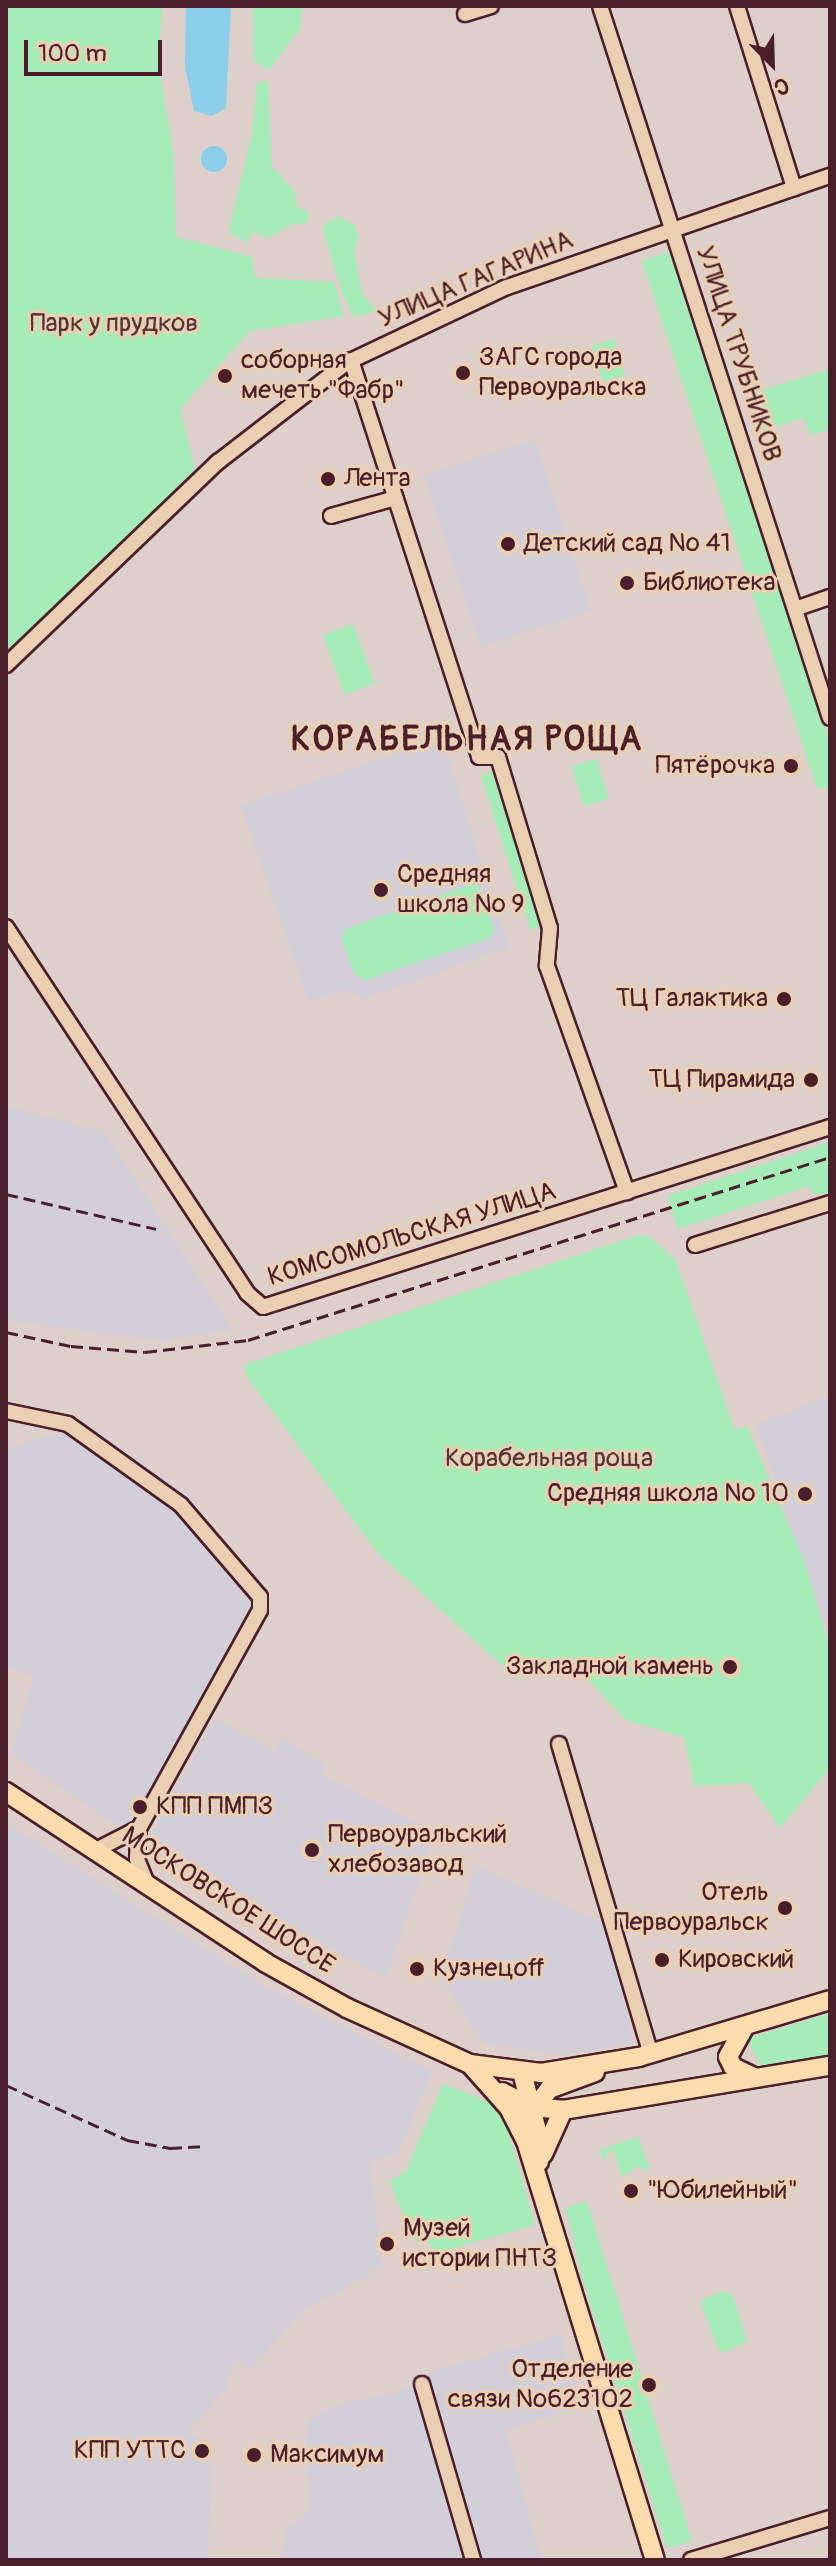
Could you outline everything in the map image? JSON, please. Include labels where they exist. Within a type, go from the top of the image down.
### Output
[{"type":"main road","name":"МОСКОВСКОЕ ШОССЕ","points":[[6,1792],[145,1879],[266,1963],[347,2008],[470,2064]]},
{"type":"main road","points":[[526,2141],[531,2107],[549,2089],[645,2056],[830,2000]]},
{"type":"main road","points":[[745,2026],[728,2057],[733,2067],[756,2078]]},
{"type":"main road","points":[[470,2064],[522,2072],[645,2056]]},
{"type":"main road","points":[[470,2064],[504,2095],[531,2107],[563,2110],[830,2066]]},
{"type":"main road","points":[[470,2064],[509,2108],[526,2141],[655,2560]]},
{"type":"main road","points":[[522,2072],[531,2107],[538,2177]]},
{"type":"main road","points":[[538,2177],[550,2130],[563,2110]]},
{"type":"street","points":[[465,14],[491,6]]},
{"type":"street","name":"УЛИЦА ТРУБНИКОВ","points":[[600,6],[830,718]]},
{"type":"street","points":[[737,6],[794,188]]},
{"type":"street","name":"УЛИЦА ГАГАРИНА","points":[[6,665],[218,462],[351,360],[507,287],[672,227],[830,176]]},
{"type":"street","points":[[351,360],[479,757],[498,757],[550,928],[547,966],[627,1192]]},
{"type":"street","points":[[331,516],[396,498]]},
{"type":"street","points":[[795,609],[830,597]]},
{"type":"street","name":"КОМСОМОЛЬСКАЯ УЛИЦА","points":[[6,927],[247,1293],[263,1307],[830,1127]]},
{"type":"street","points":[[695,1245],[830,1203]]},
{"type":"street","points":[[6,1411],[68,1424],[181,1505],[260,1597],[255,1621],[139,1828],[137,1859],[145,1879]]},
{"type":"street","points":[[559,1744],[645,2056]]},
{"type":"street","points":[[98,1849],[139,1828]]},
{"type":"street","points":[[422,2384],[473,2560]]},
{"type":"street","points":[[691,2560],[830,2518]]},
{"type":"shaded area","name":"Детский сад № 41","points":[[535,440],[591,611],[480,647],[425,476]]},
{"type":"shaded area","name":"Средняя школа № 9","points":[[442,740],[509,947],[362,999],[345,989],[308,1001],[241,805]]},
{"type":"shaded area","points":[[6,1106],[104,1132],[232,1329],[161,1341],[6,1320]]},
{"type":"shaded area","name":"Средняя школа № 10","points":[[830,1396],[830,1637],[756,1425]]},
{"type":"shaded area","points":[[90,1426],[189,1496],[185,1510],[252,1592],[253,1610],[144,1816],[125,1830],[11,1753],[34,1676],[6,1666],[6,1448]]},
{"type":"shaded area","name":"Первоуральский хлебозавод","points":[[215,1719],[275,1751],[281,1737],[326,1765],[322,1775],[435,1832],[386,1978],[145,1845]]},
{"type":"shaded area","points":[[6,1823],[263,1986],[432,2072],[398,2153],[370,2161],[383,2276],[380,2268],[301,2312],[251,2370],[234,2359],[225,2391],[187,2433],[212,2447],[208,2560],[6,2560]]},
{"type":"shaded area","points":[[476,1866],[605,1924],[634,2043],[561,2055],[483,2043],[441,1978]]},
{"type":"shaded area","points":[[560,2335],[582,2407],[506,2430],[541,2560],[281,2560],[286,2531],[308,2511],[306,2421],[338,2404],[394,2394],[437,2370]]},
{"type":"green space","name":"Парк у прудков","points":[[6,6],[162,6],[159,67],[174,157],[176,237],[252,257],[256,278],[334,282],[344,316],[250,331],[180,409],[195,469],[26,638],[6,649]]},
{"type":"green space","points":[[253,6],[303,6],[300,28],[269,70],[254,61]]},
{"type":"green space","points":[[268,81],[272,167],[295,192],[296,205],[308,212],[308,223],[293,224],[268,238],[253,231],[246,243],[229,231],[252,133],[257,83]]},
{"type":"green space","points":[[338,216],[355,225],[359,237],[354,250],[362,294],[377,311],[354,317],[342,293],[322,227]]},
{"type":"green space","points":[[670,252],[830,742],[830,789],[817,788],[642,261]]},
{"type":"green space","points":[[614,339],[625,375],[603,382],[592,346]]},
{"type":"green space","points":[[830,369],[830,429],[810,435],[804,418],[762,431],[749,394]]},
{"type":"green space","points":[[353,624],[375,683],[344,694],[323,635]]},
{"type":"green space","points":[[597,759],[608,798],[583,806],[572,766]]},
{"type":"green space","points":[[496,771],[546,925],[531,930],[481,776]]},
{"type":"green space","points":[[472,884],[481,888],[494,930],[490,938],[365,980],[354,973],[342,940],[346,929]]},
{"type":"green space","points":[[830,1142],[830,1194],[812,1194],[809,1186],[677,1229],[668,1196]]},
{"type":"green space","name":"Корабельная роща","points":[[639,1235],[648,1236],[675,1259],[735,1430],[747,1426],[805,1563],[830,1648],[830,1768],[780,1828],[749,1783],[695,1786],[684,1737],[626,1720],[578,1668],[516,1678],[377,1552],[247,1377],[245,1365]]},
{"type":"green space","points":[[830,2013],[830,2057],[762,2068],[747,2039]]},
{"type":"green space","points":[[443,2084],[501,2107],[535,2225],[433,2254],[430,2243],[414,2240],[389,2181],[406,2171]]},
{"type":"green space","points":[[638,2137],[649,2167],[646,2171],[638,2166],[621,2177],[615,2153],[609,2151],[605,2161],[599,2150]]},
{"type":"green space","points":[[587,2201],[692,2541],[667,2548],[582,2277],[566,2208]]},
{"type":"green space","points":[[722,2291],[733,2296],[747,2341],[728,2351],[719,2351],[702,2307],[703,2299]]},
{"type":"water","points":[[186,6],[231,6],[226,108],[212,116],[194,111],[185,66]]},
{"type":"water","points":[[214,146],[223,150],[227,159],[223,168],[214,172],[205,168],[201,159],[205,150]]},
{"type":"railway","points":[[6,1332],[71,1346],[145,1352],[248,1340],[830,1157]]},
{"type":"railway","points":[[6,1194],[156,1229]]},
{"type":"railway","points":[[6,2085],[127,2140],[170,2148],[206,2146]]},
{"type":"place","name":"ЗАГС города Первоуральска","points":[[463,373]]},
{"type":"place","name":"соборная мечеть \"Фабр\"","points":[[225,376]]},
{"type":"place","name":"Лента","points":[[328,479]]},
{"type":"place","name":"Детский сад № 41","points":[[508,544]]},
{"type":"place","name":"Библиотека","points":[[627,583]]},
{"type":"place","name":"Пятёрочка","points":[[791,766]]},
{"type":"place","name":"Средняя школа № 9","points":[[381,890]]},
{"type":"place","name":"ТЦ Галактика","points":[[784,999]]},
{"type":"place","name":"ТЦ Пирамида","points":[[811,1080]]},
{"type":"place","name":"Средняя школа № 10","points":[[805,1494]]},
{"type":"place","name":"Закладной камень","points":[[730,1667]]},
{"type":"place","name":"КПП ПМПЗ","points":[[140,1807]]},
{"type":"place","name":"Первоуральский хлебозавод","points":[[312,1850]]},
{"type":"place","name":"Отель Первоуральск","points":[[785,1908]]},
{"type":"place","name":"Кировский","points":[[662,1960]]},
{"type":"place","name":"Кузнецoff","points":[[417,1969]]},
{"type":"place","name":"\"Юбилейный\"","points":[[631,2191]]},
{"type":"place","name":"Музей истории ПНТЗ","points":[[387,2244]]},
{"type":"place","name":"Отделение связи №623102","points":[[649,2385]]},
{"type":"place","name":"КПП УТТС","points":[[202,2451]]},
{"type":"place","name":"Максимум","points":[[254,2455]]},
{"type":"district","name":"КОРАБЕЛЬНАЯ РОЩА","points":[[467,740]]}]
